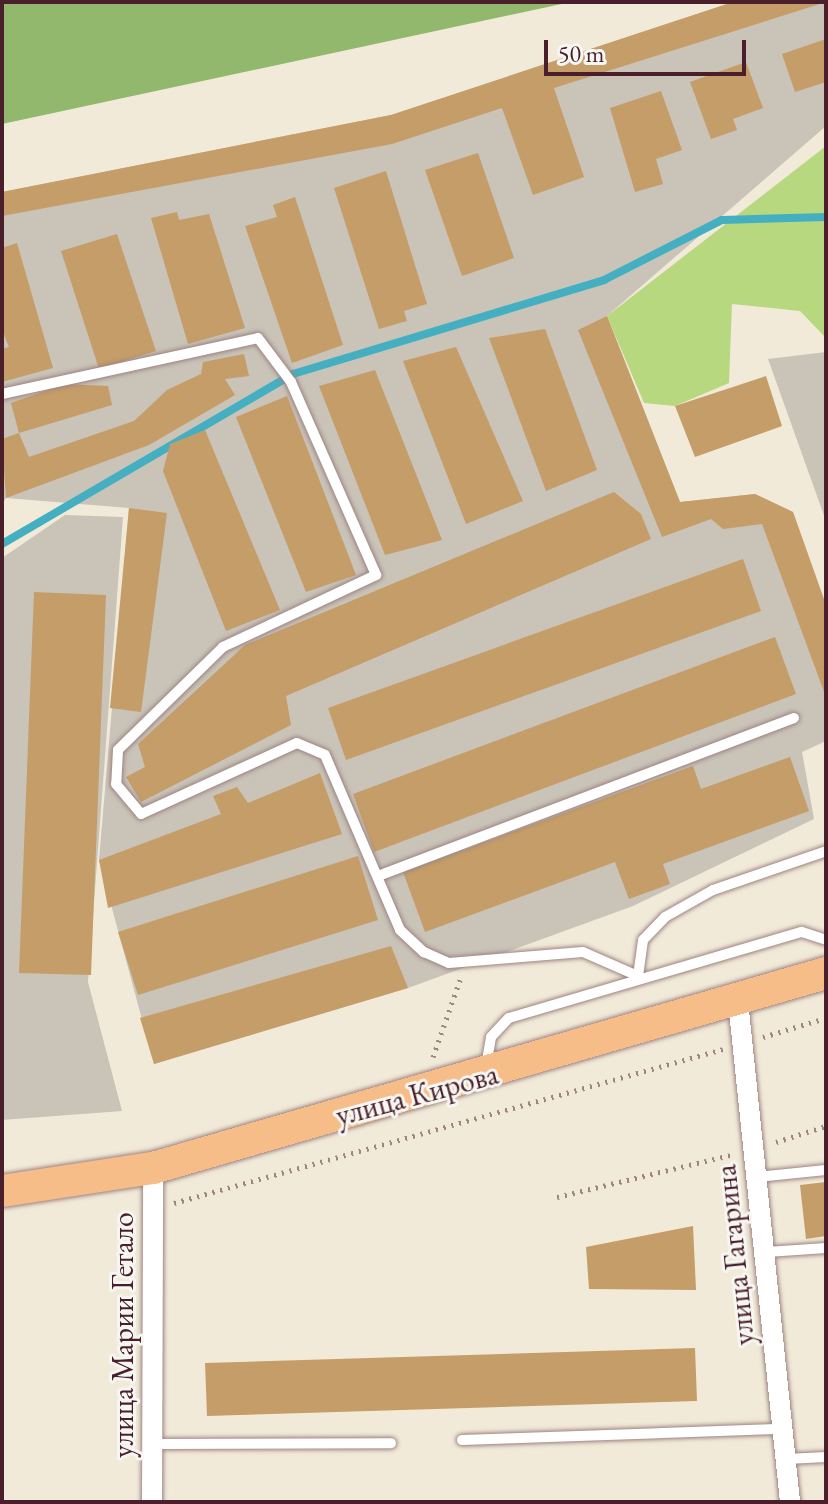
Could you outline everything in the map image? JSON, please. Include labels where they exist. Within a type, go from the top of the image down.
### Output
[{"type":"main road","name":"улица Кирова","points":[[2,1191],[153,1168],[484,1077],[826,973]]},
{"type":"street","name":"улица Гагарина","points":[[738,1001],[767,1252],[790,1502]]},
{"type":"street","name":"улица Марии Гетало","points":[[152,1502],[153,1168]]},
{"type":"lane","points":[[2,394],[258,338],[291,382],[376,575],[223,647],[118,750],[116,784],[141,814],[160,811],[297,743],[325,755],[400,930],[424,952],[466,961],[583,952],[638,976]]},
{"type":"lane","points":[[378,876],[794,718]]},
{"type":"lane","points":[[638,976],[643,940],[665,917],[713,890],[826,851]]},
{"type":"lane","points":[[484,1077],[491,1037],[509,1018],[638,976],[802,932],[826,940]]},
{"type":"lane","points":[[757,1177],[826,1170]]},
{"type":"lane","points":[[767,1252],[826,1248]]},
{"type":"lane","points":[[462,1440],[783,1429]]},
{"type":"lane","points":[[152,1444],[391,1443]]},
{"type":"lane","points":[[787,1459],[826,1457]]},
{"type":"path","points":[[446,1124],[430,1066],[466,961]]},
{"type":"path","points":[[154,1209],[826,1018]]},
{"type":"path","points":[[557,1197],[754,1149],[826,1126]]},
{"type":"shaded area","points":[[733,2],[826,2],[826,126],[607,316],[680,502],[755,494],[793,512],[826,605],[826,741],[802,752],[814,819],[633,906],[408,988],[154,1064],[99,860],[129,508],[6,498],[2,504],[2,192],[391,115]]},
{"type":"shaded area","points":[[826,352],[826,521],[768,359]]},
{"type":"shaded area","points":[[65,515],[123,517],[88,982],[122,1111],[2,1120],[2,558]]},
{"type":"green space","points":[[2,2],[571,2],[2,124]]},
{"type":"green space","points":[[826,146],[826,338],[800,311],[732,304],[729,383],[675,406],[644,403],[607,316]]},
{"type":"building","points":[[733,2],[823,3],[554,88],[584,177],[533,195],[502,108],[392,144],[2,216],[2,192],[391,115]]},
{"type":"building","points":[[826,39],[826,82],[795,92],[782,54]]},
{"type":"building","points":[[746,62],[763,108],[733,119],[737,130],[711,139],[690,82]]},
{"type":"building","points":[[661,91],[682,150],[656,159],[663,184],[635,192],[610,108]]},
{"type":"building","points":[[478,153],[514,258],[462,276],[425,170]]},
{"type":"building","points":[[386,171],[427,304],[404,311],[407,321],[379,329],[334,188]]},
{"type":"building","points":[[295,197],[343,345],[292,363],[245,226],[277,217],[273,205]]},
{"type":"building","points":[[177,212],[179,220],[209,214],[245,328],[188,344],[151,218]]},
{"type":"building","points":[[117,234],[156,351],[99,369],[61,251]]},
{"type":"building","points":[[17,243],[53,368],[2,382],[2,349],[9,347],[2,329],[2,248]]},
{"type":"building","points":[[607,316],[680,502],[755,494],[793,512],[826,605],[826,697],[762,524],[723,529],[711,519],[662,537],[578,330]]},
{"type":"building","points":[[545,329],[597,470],[546,491],[489,338]]},
{"type":"building","points":[[456,347],[523,501],[466,524],[403,361]]},
{"type":"building","points":[[244,354],[249,376],[225,379],[235,395],[149,445],[6,498],[2,439],[19,433],[29,457],[134,421],[167,390],[201,374],[203,362]]},
{"type":"building","points":[[375,370],[442,540],[385,555],[319,386]]},
{"type":"building","points":[[766,376],[782,426],[695,457],[675,406]]},
{"type":"building","points":[[65,384],[108,386],[112,405],[19,433],[11,403]]},
{"type":"building","points":[[287,396],[356,575],[306,592],[236,417]]},
{"type":"building","points":[[205,430],[280,610],[226,631],[163,471],[170,444]]},
{"type":"building","points":[[614,492],[641,514],[651,539],[286,696],[291,725],[141,802],[126,777],[145,767],[138,744],[245,645]]},
{"type":"building","points":[[129,508],[167,513],[141,712],[110,708]]},
{"type":"building","points":[[743,559],[761,611],[346,760],[328,708]]},
{"type":"building","points":[[34,592],[106,595],[91,975],[19,973]]},
{"type":"building","points":[[775,637],[796,694],[374,852],[353,794]]},
{"type":"building","points":[[790,757],[809,811],[663,864],[670,884],[629,899],[615,862],[425,932],[403,872],[693,766],[701,789]]},
{"type":"building","points":[[320,773],[342,834],[108,908],[99,860],[221,814],[213,796],[237,787],[248,803]]},
{"type":"building","points":[[358,856],[378,920],[138,995],[118,932]]},
{"type":"building","points":[[391,946],[408,988],[154,1064],[140,1018]]},
{"type":"building","points":[[826,1182],[826,1236],[806,1239],[800,1185]]},
{"type":"building","points":[[693,1226],[696,1290],[589,1289],[586,1247]]},
{"type":"building","points":[[695,1348],[697,1401],[207,1416],[205,1363]]},
{"type":"waterway","points":[[2,544],[293,374],[604,280],[722,220],[826,217]]}]
